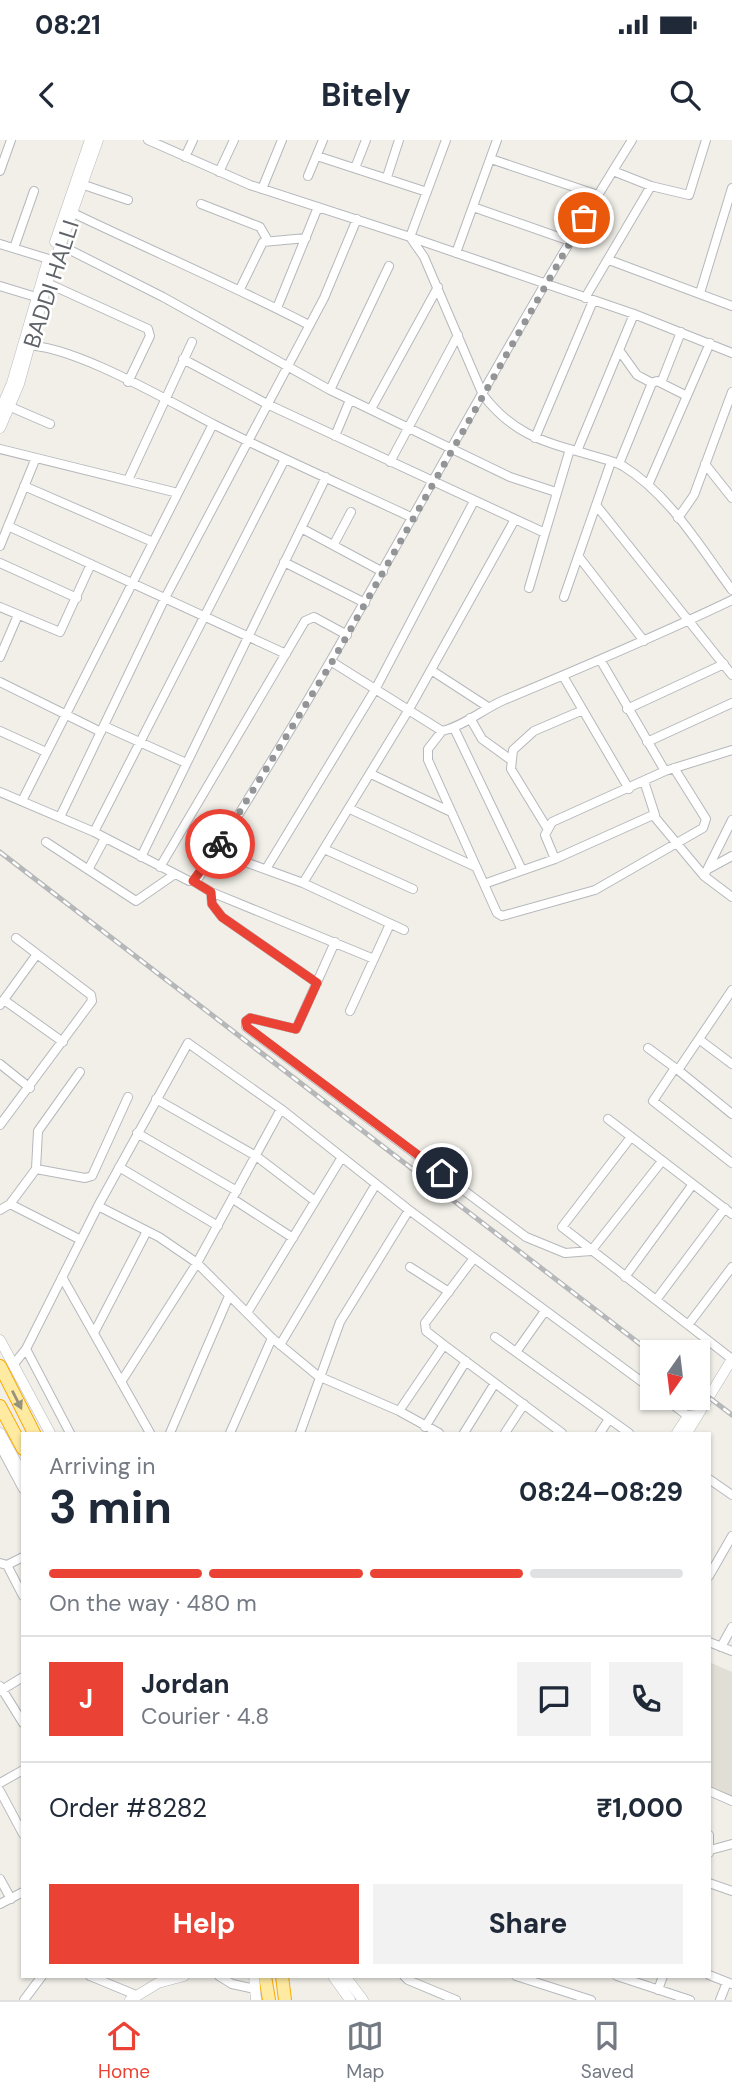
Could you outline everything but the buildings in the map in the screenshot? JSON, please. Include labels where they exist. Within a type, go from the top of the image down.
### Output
[{"type":"highway","points":[[7,1366],[34,1432]]},
{"type":"highway","points":[[0,1406],[21,1444]]},
{"type":"highway","points":[[265,1978],[269,2000]]},
{"type":"highway","points":[[282,1978],[285,2000]]},
{"type":"street","points":[[0,171],[11,140]]},
{"type":"street","points":[[90,140],[52,260],[36,298],[27,345],[66,354],[165,397],[213,424],[413,518]]},
{"type":"street","name":"BADDI HALLI","points":[[0,428],[3,406],[27,345],[52,260],[74,213],[98,140]]},
{"type":"street","points":[[148,140],[261,189],[634,314],[732,353]]},
{"type":"street","points":[[185,157],[193,140]]},
{"type":"street","points":[[219,172],[234,140]]},
{"type":"street","points":[[261,189],[282,140]]},
{"type":"street","points":[[308,176],[323,140]]},
{"type":"street","points":[[355,168],[366,140]]},
{"type":"street","points":[[387,177],[399,140]]},
{"type":"street","points":[[410,237],[446,140]]},
{"type":"street","points":[[456,253],[497,140]]},
{"type":"street","points":[[193,881],[215,851],[332,662],[545,284],[632,140]]},
{"type":"street","points":[[613,171],[651,187],[689,195],[705,140]]},
{"type":"street","points":[[317,156],[427,192]]},
{"type":"street","points":[[491,159],[598,195]]},
{"type":"street","points":[[84,185],[128,200]]},
{"type":"street","points":[[535,438],[589,300],[651,187]]},
{"type":"street","points":[[700,293],[732,190]]},
{"type":"street","points":[[14,248],[34,191]]},
{"type":"street","points":[[201,204],[260,227],[267,239]]},
{"type":"street","points":[[277,308],[318,206]]},
{"type":"street","points":[[473,207],[570,241]]},
{"type":"street","points":[[74,213],[157,254],[240,289],[309,325]]},
{"type":"street","points":[[60,817],[165,598],[309,325],[357,219]]},
{"type":"street","points":[[410,237],[424,257],[438,287],[483,395],[513,427],[535,438],[615,463],[649,483],[732,590]]},
{"type":"street","points":[[240,289],[262,242],[267,239],[306,238]]},
{"type":"street","points":[[0,244],[52,260]]},
{"type":"street","points":[[60,245],[350,400],[453,447],[510,477],[556,492]]},
{"type":"street","points":[[609,260],[732,306]]},
{"type":"street","points":[[330,390],[388,266]]},
{"type":"street","points":[[47,283],[148,329],[149,336],[128,382]]},
{"type":"street","points":[[0,286],[36,298]]},
{"type":"street","points":[[371,410],[438,287]]},
{"type":"street","points":[[529,588],[556,492],[634,314]]},
{"type":"street","points":[[564,597],[596,505],[681,332]]},
{"type":"street","points":[[390,462],[458,335]]},
{"type":"street","points":[[128,480],[192,342]]},
{"type":"street","points":[[649,483],[710,344]]},
{"type":"street","points":[[619,349],[637,375],[687,396]]},
{"type":"street","points":[[183,359],[267,404],[473,503],[545,533]]},
{"type":"street","points":[[678,518],[689,506],[732,392]]},
{"type":"street","points":[[335,436],[350,400]]},
{"type":"street","points":[[3,406],[50,424]]},
{"type":"street","points":[[22,801],[213,424]]},
{"type":"street","points":[[0,449],[35,460],[178,493]]},
{"type":"street","points":[[94,832],[285,459]]},
{"type":"street","points":[[0,547],[35,460]]},
{"type":"street","points":[[705,464],[732,498]]},
{"type":"street","points":[[141,857],[326,477]]},
{"type":"street","points":[[24,486],[153,542]]},
{"type":"street","points":[[266,869],[376,688],[473,503]]},
{"type":"street","points":[[596,505],[732,675]]},
{"type":"street","points":[[334,544],[351,512]]},
{"type":"street","points":[[303,883],[432,670],[514,521]]},
{"type":"street","points":[[8,526],[250,635],[286,654]]},
{"type":"street","points":[[301,527],[383,572]]},
{"type":"street","points":[[579,557],[644,641]]},
{"type":"street","points":[[284,562],[365,603]]},
{"type":"street","points":[[0,563],[77,598]]},
{"type":"street","points":[[0,607],[60,632],[91,564]]},
{"type":"street","points":[[601,661],[647,742],[706,819],[703,828],[595,890],[502,916],[497,913],[427,755],[431,743],[442,731],[454,728],[488,707],[601,661],[732,600]]},
{"type":"street","points":[[0,657],[18,615]]},
{"type":"street","points":[[160,866],[310,617],[347,635]]},
{"type":"street","points":[[332,662],[442,731]]},
{"type":"street","points":[[627,709],[724,664]]},
{"type":"street","points":[[432,670],[488,707]]},
{"type":"street","points":[[563,676],[629,789]]},
{"type":"street","points":[[0,682],[65,714],[186,763]]},
{"type":"street","points":[[647,742],[732,703]]},
{"type":"street","points":[[547,828],[515,777],[511,760],[513,750],[527,736],[583,710]]},
{"type":"street","points":[[470,718],[482,739],[496,752],[511,760]]},
{"type":"street","points":[[454,728],[523,870]]},
{"type":"street","points":[[0,731],[46,752]]},
{"type":"street","points":[[555,859],[545,835],[552,822],[670,769],[732,750]]},
{"type":"street","points":[[371,774],[451,812]]},
{"type":"street","points":[[644,781],[655,815],[678,844],[732,897]]},
{"type":"street","points":[[0,792],[94,832],[211,892],[374,959]]},
{"type":"street","points":[[350,809],[476,867]]},
{"type":"street","points":[[484,884],[555,859],[655,815]]},
{"type":"street","points":[[706,873],[732,820]]},
{"type":"street","points":[[89,868],[105,838]]},
{"type":"street","points":[[46,842],[136,901],[175,874]]},
{"type":"street","points":[[324,849],[414,889]]},
{"type":"street","points":[[215,851],[303,883],[404,930]]},
{"type":"street","points":[[706,873],[732,856]]},
{"type":"street","points":[[211,892],[212,904],[222,917],[317,983]]},
{"type":"street","points":[[350,1011],[390,924]]},
{"type":"street","points":[[0,1125],[30,1088],[92,999],[16,938]]},
{"type":"street","points":[[335,942],[296,1029],[250,1018],[246,1021],[247,1027],[526,1237],[565,1253],[591,1251],[662,1161]]},
{"type":"street","points":[[37,954],[2,1002],[63,1042]]},
{"type":"street","points":[[732,990],[700,1040],[653,1101],[732,1163]]},
{"type":"street","points":[[700,1040],[731,1061]]},
{"type":"street","points":[[7,1366],[26,1349],[98,1206],[183,1048],[192,1043],[409,1210],[640,1380]]},
{"type":"street","points":[[648,1048],[732,1114]]},
{"type":"street","points":[[0,1064],[30,1088]]},
{"type":"street","points":[[0,1210],[10,1204],[36,1168],[38,1131],[80,1072]]},
{"type":"street","points":[[36,1168],[85,1178],[92,1176],[128,1097]]},
{"type":"street","points":[[156,1098],[256,1156],[315,1201]]},
{"type":"street","points":[[121,1382],[197,1263],[281,1110]]},
{"type":"street","points":[[608,1119],[728,1211],[656,1300]]},
{"type":"street","points":[[137,1133],[235,1195],[293,1238]]},
{"type":"street","points":[[631,1137],[563,1226],[591,1251],[732,1359],[693,1417],[678,1432]]},
{"type":"street","points":[[247,1313],[342,1157]]},
{"type":"street","points":[[119,1167],[218,1226]]},
{"type":"street","points":[[280,1345],[376,1184]]},
{"type":"street","points":[[625,1276],[693,1184]]},
{"type":"street","points":[[10,1204],[81,1240]]},
{"type":"street","points":[[98,1206],[147,1231],[197,1263],[272,1338],[318,1376],[399,1410],[437,1432]]},
{"type":"street","points":[[300,1432],[318,1376],[340,1322],[409,1210]]},
{"type":"street","points":[[93,1333],[147,1231]]},
{"type":"street","points":[[474,1258],[425,1326],[426,1331],[561,1432]]},
{"type":"street","points":[[410,1267],[449,1292]]},
{"type":"street","points":[[688,1325],[732,1267]]},
{"type":"street","points":[[62,1277],[149,1432]]},
{"type":"street","points":[[170,1432],[229,1296]]},
{"type":"street","points":[[516,1352],[545,1311]]},
{"type":"street","points":[[495,1337],[628,1432]]},
{"type":"street","points":[[230,1432],[272,1338]]},
{"type":"street","points":[[0,1340],[7,1366],[49,1432]]},
{"type":"street","points":[[399,1410],[444,1345]]},
{"type":"street","points":[[26,1349],[69,1432]]},
{"type":"street","points":[[425,1427],[466,1361]]},
{"type":"street","points":[[465,1432],[495,1383]]},
{"type":"street","points":[[506,1432],[524,1404]]},
{"type":"street","points":[[682,1410],[693,1417]]},
{"type":"street","points":[[687,1432],[693,1417]]},
{"type":"street","points":[[601,1432],[609,1419]]},
{"type":"street","points":[[0,1433],[21,1471]]},
{"type":"street","points":[[0,1446],[21,1485]]},
{"type":"street","points":[[711,1482],[732,1495]]},
{"type":"street","points":[[711,1573],[732,1536]]},
{"type":"street","points":[[21,1557],[2,1562],[21,1593]]},
{"type":"street","points":[[721,1647],[732,1627]]},
{"type":"street","points":[[711,1643],[732,1651]]},
{"type":"street","points":[[21,1678],[1,1689],[21,1720]]},
{"type":"street","points":[[0,1783],[21,1771]]},
{"type":"street","points":[[0,1791],[21,1830]]},
{"type":"street","points":[[711,1792],[732,1801]]},
{"type":"street","points":[[711,1851],[732,1844]]},
{"type":"street","points":[[0,1879],[11,1899]]},
{"type":"street","points":[[711,1884],[732,1891]]},
{"type":"street","points":[[0,1904],[21,1893]]},
{"type":"street","points":[[711,1976],[729,1983],[720,2000]]},
{"type":"street","points":[[23,2000],[40,1978]]},
{"type":"street","points":[[94,1978],[133,1998],[158,1983],[177,1978]]},
{"type":"street","points":[[222,1978],[256,1995]]},
{"type":"street","points":[[334,1978],[350,2000]]},
{"type":"street","points":[[346,1978],[363,2000]]},
{"type":"street","points":[[408,1978],[456,2000]]},
{"type":"street","points":[[522,1978],[592,2000]]},
{"type":"street","points":[[623,1978],[690,2000]]},
{"type":"street","points":[[658,1990],[662,1978]]},
{"type":"shaded area","points":[[711,1663],[732,1672],[732,1804],[711,1796]]},
{"type":"railway","points":[[0,852],[640,1344]]},
{"type":"railway","points":[[710,1398],[732,1415]]},
{"type":"way so far","points":[[220,844],[332,662],[584,218]]},
{"type":"route","points":[[220,844],[197,880],[193,881],[211,892],[212,904],[222,917],[317,983],[296,1029],[250,1018],[247,1018],[247,1027],[442,1173]]}]
